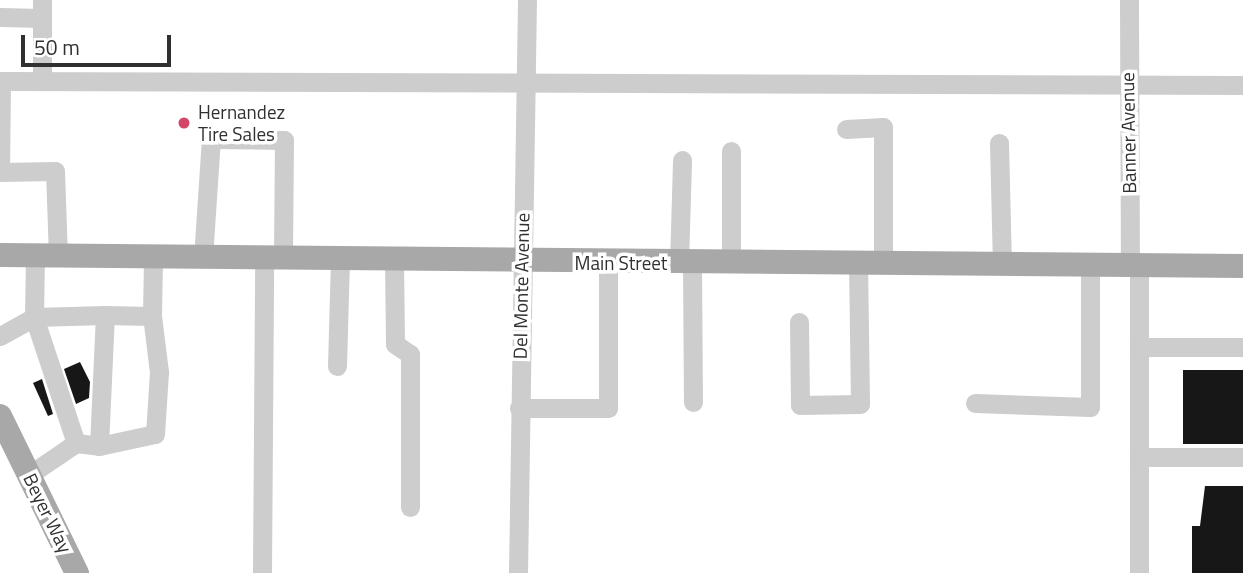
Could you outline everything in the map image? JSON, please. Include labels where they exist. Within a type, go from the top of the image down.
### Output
[{"type":"main road","name":"Main Street","points":[[0,255],[608,263],[1243,266]]},
{"type":"main road","name":"Beyer Way","points":[[0,416],[77,573]]},
{"type":"street","points":[[0,7],[33,5],[33,0]]},
{"type":"street","name":"Del Monte Avenue","points":[[518,573],[520,262],[527,0]]},
{"type":"street","name":"Banner Avenue","points":[[1129,0],[1127,85],[1139,347],[1139,573]]},
{"type":"street","points":[[0,17],[42,9],[42,81]]},
{"type":"street","points":[[76,443],[34,317],[47,256],[55,171],[0,172],[0,81],[525,80],[1243,85]]},
{"type":"street","points":[[846,129],[883,127],[883,264]]},
{"type":"street","points":[[203,258],[211,139],[284,140],[274,259],[262,573]]},
{"type":"street","points":[[999,143],[1002,265]]},
{"type":"street","points":[[731,151],[731,263]]},
{"type":"street","points":[[682,160],[693,402]]},
{"type":"street","points":[[29,475],[76,443],[99,446],[155,434],[159,372],[152,316],[153,257]]},
{"type":"street","points":[[337,366],[340,260]]},
{"type":"street","points":[[394,260],[395,344],[410,354],[410,507]]},
{"type":"street","points":[[519,408],[608,408],[608,263]]},
{"type":"street","points":[[799,322],[800,405],[860,404],[858,264]]},
{"type":"street","points":[[975,403],[1090,407],[1090,265]]},
{"type":"street","points":[[99,446],[105,315]]},
{"type":"street","points":[[0,336],[34,317],[152,316]]},
{"type":"street","points":[[1139,347],[1243,347]]},
{"type":"street","points":[[1139,457],[1243,457]]},
{"type":"building","points":[[80,362],[90,382],[89,398],[76,404],[64,369]]},
{"type":"building","points":[[1183,370],[1243,370],[1243,444],[1183,444]]},
{"type":"building","points":[[42,379],[53,414],[48,416],[33,383]]},
{"type":"building","points":[[1205,486],[1243,486],[1243,573],[1192,573],[1192,526],[1200,526]]},
{"type":"place","name":"Hernandez Tire Sales","points":[[184,123]]}]
